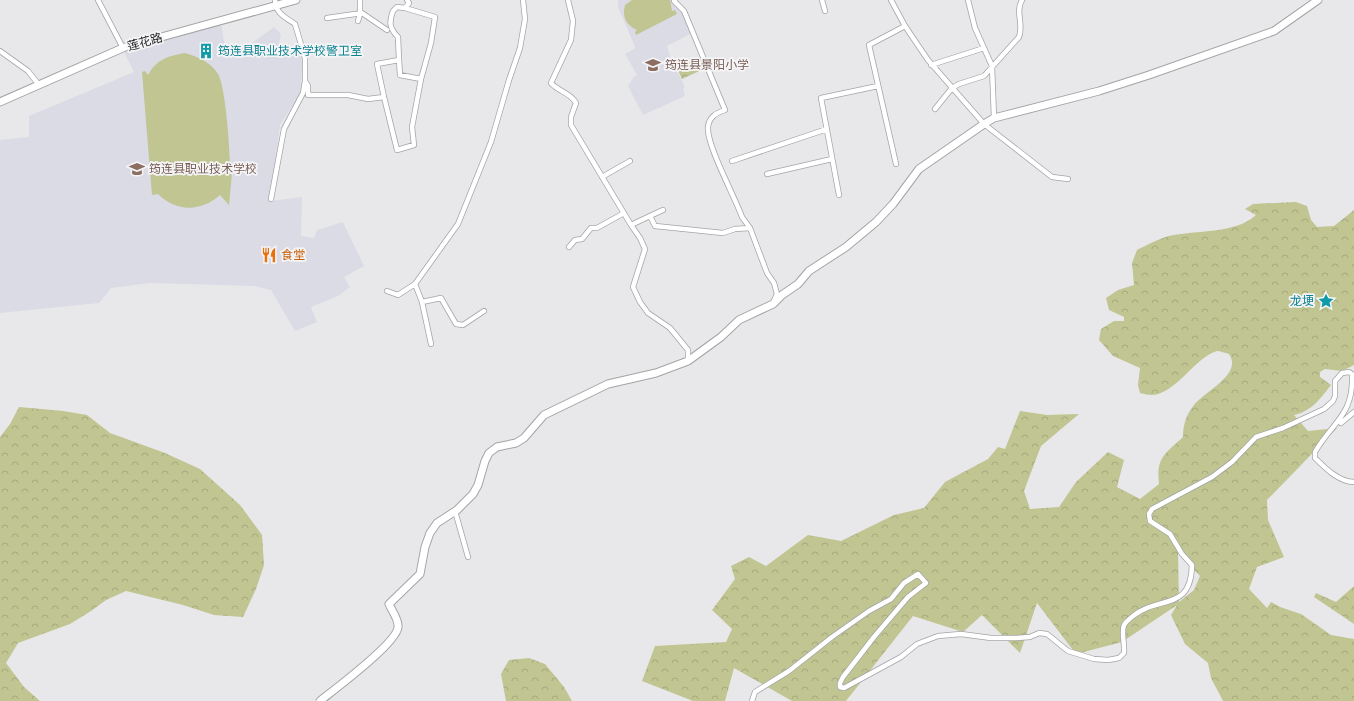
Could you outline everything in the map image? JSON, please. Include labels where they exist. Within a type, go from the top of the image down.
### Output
[{"type":"street","points":[[98,0],[123,48]]},
{"type":"street","name":"莲花路","points":[[0,102],[123,48],[275,2],[296,0]]},
{"type":"street","points":[[358,21],[360,13],[360,0]]},
{"type":"street","points":[[405,8],[408,0]]},
{"type":"street","points":[[387,291],[398,295],[415,284],[458,224],[488,149],[501,110],[508,80],[520,48],[525,19],[523,0]]},
{"type":"street","points":[[568,0],[573,21],[571,40],[552,84],[556,89],[573,98],[576,103],[571,117],[572,125],[640,238],[645,249],[634,287],[640,302],[648,313],[670,328],[688,350],[688,361]]},
{"type":"street","points":[[676,0],[674,1],[684,11],[724,110],[716,113],[711,118],[708,127],[711,141],[742,217],[750,228],[767,273],[774,283],[777,294],[773,304]]},
{"type":"street","points":[[822,0],[825,12]]},
{"type":"street","points":[[891,0],[905,26],[931,65],[984,124],[1052,176],[1068,179]]},
{"type":"street","points":[[968,0],[975,28],[992,69],[994,118]]},
{"type":"street","points":[[935,109],[952,88],[984,76],[992,69],[1019,37],[1021,32],[1019,7],[1022,0]]},
{"type":"street","points":[[320,701],[378,654],[394,637],[398,628],[398,621],[389,604],[420,574],[425,547],[430,533],[437,523],[455,511],[473,494],[478,485],[489,453],[497,447],[516,443],[524,438],[544,415],[608,384],[656,373],[688,361],[721,337],[739,320],[773,304],[782,295],[798,284],[809,271],[846,247],[876,222],[920,169],[994,118],[1099,91],[1274,31],[1318,0]]},
{"type":"street","points":[[271,199],[284,129],[303,93],[305,81],[305,58],[294,24],[284,19],[275,2]]},
{"type":"street","points":[[399,60],[377,64],[397,150],[414,146],[412,126],[421,79],[431,43],[435,18],[405,8],[397,7],[393,11],[389,25],[398,37],[400,75],[421,79]]},
{"type":"street","points":[[327,18],[360,13],[387,30]]},
{"type":"street","points":[[896,164],[869,45],[905,26]]},
{"type":"street","points":[[931,65],[984,48]]},
{"type":"street","points":[[0,51],[28,71],[39,85]]},
{"type":"street","points":[[305,81],[308,86],[308,95],[348,96],[368,99],[384,97]]},
{"type":"street","points":[[839,195],[821,98],[878,86]]},
{"type":"street","points":[[732,161],[827,129]]},
{"type":"street","points":[[767,174],[832,159]]},
{"type":"street","points":[[602,177],[630,161]]},
{"type":"street","points":[[631,225],[663,210]]},
{"type":"street","points":[[569,247],[575,240],[582,239],[590,228],[597,228],[624,213]]},
{"type":"street","points":[[650,216],[655,226],[723,233],[735,229],[750,228]]},
{"type":"street","points":[[415,284],[422,302],[431,344]]},
{"type":"street","points":[[422,302],[441,298],[456,324],[463,326],[484,311]]},
{"type":"street","points":[[752,701],[755,692],[789,671],[832,637],[891,599],[904,583],[918,574],[926,583],[908,597],[874,637],[843,677],[840,687],[844,688],[901,657],[917,644],[938,636],[961,634],[991,638],[1016,638],[1039,633],[1047,634],[1068,651],[1079,656],[1108,660],[1119,658],[1124,653],[1124,626],[1127,621],[1149,607],[1171,601],[1181,595],[1189,587],[1192,577],[1192,565],[1182,554],[1170,534],[1150,521],[1149,514],[1152,508],[1212,477],[1237,458],[1256,437],[1284,428],[1324,409],[1333,401],[1335,396],[1335,380],[1342,373],[1349,372],[1354,369]]},
{"type":"street","points":[[1349,372],[1352,374],[1353,396],[1347,412],[1318,446],[1315,452],[1315,458],[1331,472],[1349,482],[1354,482]]},
{"type":"street","points":[[1333,430],[1354,412]]},
{"type":"street","points":[[455,511],[468,557]]},
{"type":"shaded area","name":"筠连县景阳小学","points":[[618,0],[671,0],[685,16],[692,33],[667,46],[670,56],[685,87],[683,88],[685,96],[643,115],[628,86],[637,75],[625,54],[635,47],[618,7]]},
{"type":"shaded area","name":"筠连县职业技术学校","points":[[221,24],[225,47],[248,46],[274,27],[281,34],[277,53],[300,50],[303,60],[300,94],[280,125],[270,201],[302,197],[301,236],[314,238],[317,230],[343,222],[364,266],[344,277],[350,287],[338,296],[311,307],[317,322],[295,331],[271,290],[254,286],[150,283],[111,288],[99,303],[0,313],[0,140],[29,137],[29,116],[134,72],[124,52]]},
{"type":"green space","points":[[632,0],[670,0],[672,11],[675,10],[677,14],[636,35],[635,32],[637,30],[630,26],[624,13],[625,5]]},
{"type":"green space","points":[[185,53],[199,58],[212,66],[221,81],[227,121],[230,172],[232,173],[229,205],[220,195],[205,205],[189,208],[173,204],[158,194],[152,195],[142,72],[145,71],[148,75],[155,65],[164,59],[173,55]]},
{"type":"green space","points":[[701,57],[706,68],[682,79],[677,68]]},
{"type":"green space","points":[[1296,202],[1307,206],[1311,220],[1317,227],[1334,226],[1354,210],[1354,365],[1342,371],[1325,369],[1320,372],[1320,377],[1331,385],[1319,400],[1311,407],[1306,411],[1294,415],[1308,431],[1337,428],[1267,500],[1268,520],[1284,557],[1257,567],[1249,589],[1267,608],[1271,602],[1280,607],[1301,614],[1331,635],[1354,639],[1354,701],[1223,701],[1211,678],[1208,663],[1185,644],[1171,615],[1177,605],[1122,642],[1076,654],[1037,603],[1020,653],[982,615],[963,632],[913,616],[846,701],[792,701],[734,668],[725,701],[693,701],[642,681],[655,646],[726,642],[732,629],[712,610],[735,579],[731,566],[749,557],[766,566],[808,535],[841,541],[894,515],[924,508],[945,482],[988,459],[998,447],[1005,449],[1020,411],[1047,415],[1079,414],[1041,446],[1024,491],[1030,509],[1059,507],[1076,482],[1108,452],[1124,460],[1117,487],[1140,499],[1159,484],[1159,468],[1163,457],[1183,437],[1186,420],[1191,409],[1227,375],[1231,368],[1232,361],[1229,354],[1217,351],[1201,360],[1169,389],[1152,395],[1140,393],[1138,385],[1140,368],[1113,356],[1099,340],[1101,329],[1114,321],[1124,321],[1124,317],[1109,310],[1106,298],[1118,290],[1134,285],[1132,263],[1137,250],[1169,236],[1215,230],[1238,225],[1248,221],[1256,215],[1245,209],[1253,204]],"holes":[[[1178,553],[1200,576],[1194,590],[1179,602]]]},
{"type":"green space","points":[[19,407],[87,415],[110,433],[165,453],[200,469],[240,505],[262,535],[264,565],[256,589],[243,617],[214,615],[183,605],[126,591],[106,600],[70,624],[18,643],[6,663],[24,687],[40,701],[0,701],[0,437],[10,424]]},
{"type":"green space","points":[[1354,586],[1354,624],[1314,597],[1316,593],[1336,602]]},
{"type":"green space","points":[[529,658],[545,664],[564,687],[572,701],[506,701],[501,674],[509,660]]},
{"type":"place","name":"筠连县职业技术学校警卫室","points":[[206,51]]},
{"type":"place","name":"筠连县景阳小学","points":[[653,65]]},
{"type":"place","name":"筠连县职业技术学校","points":[[137,169]]},
{"type":"place","name":"食堂","points":[[269,255]]},
{"type":"place","name":"龙埂","points":[[1326,301]]}]
